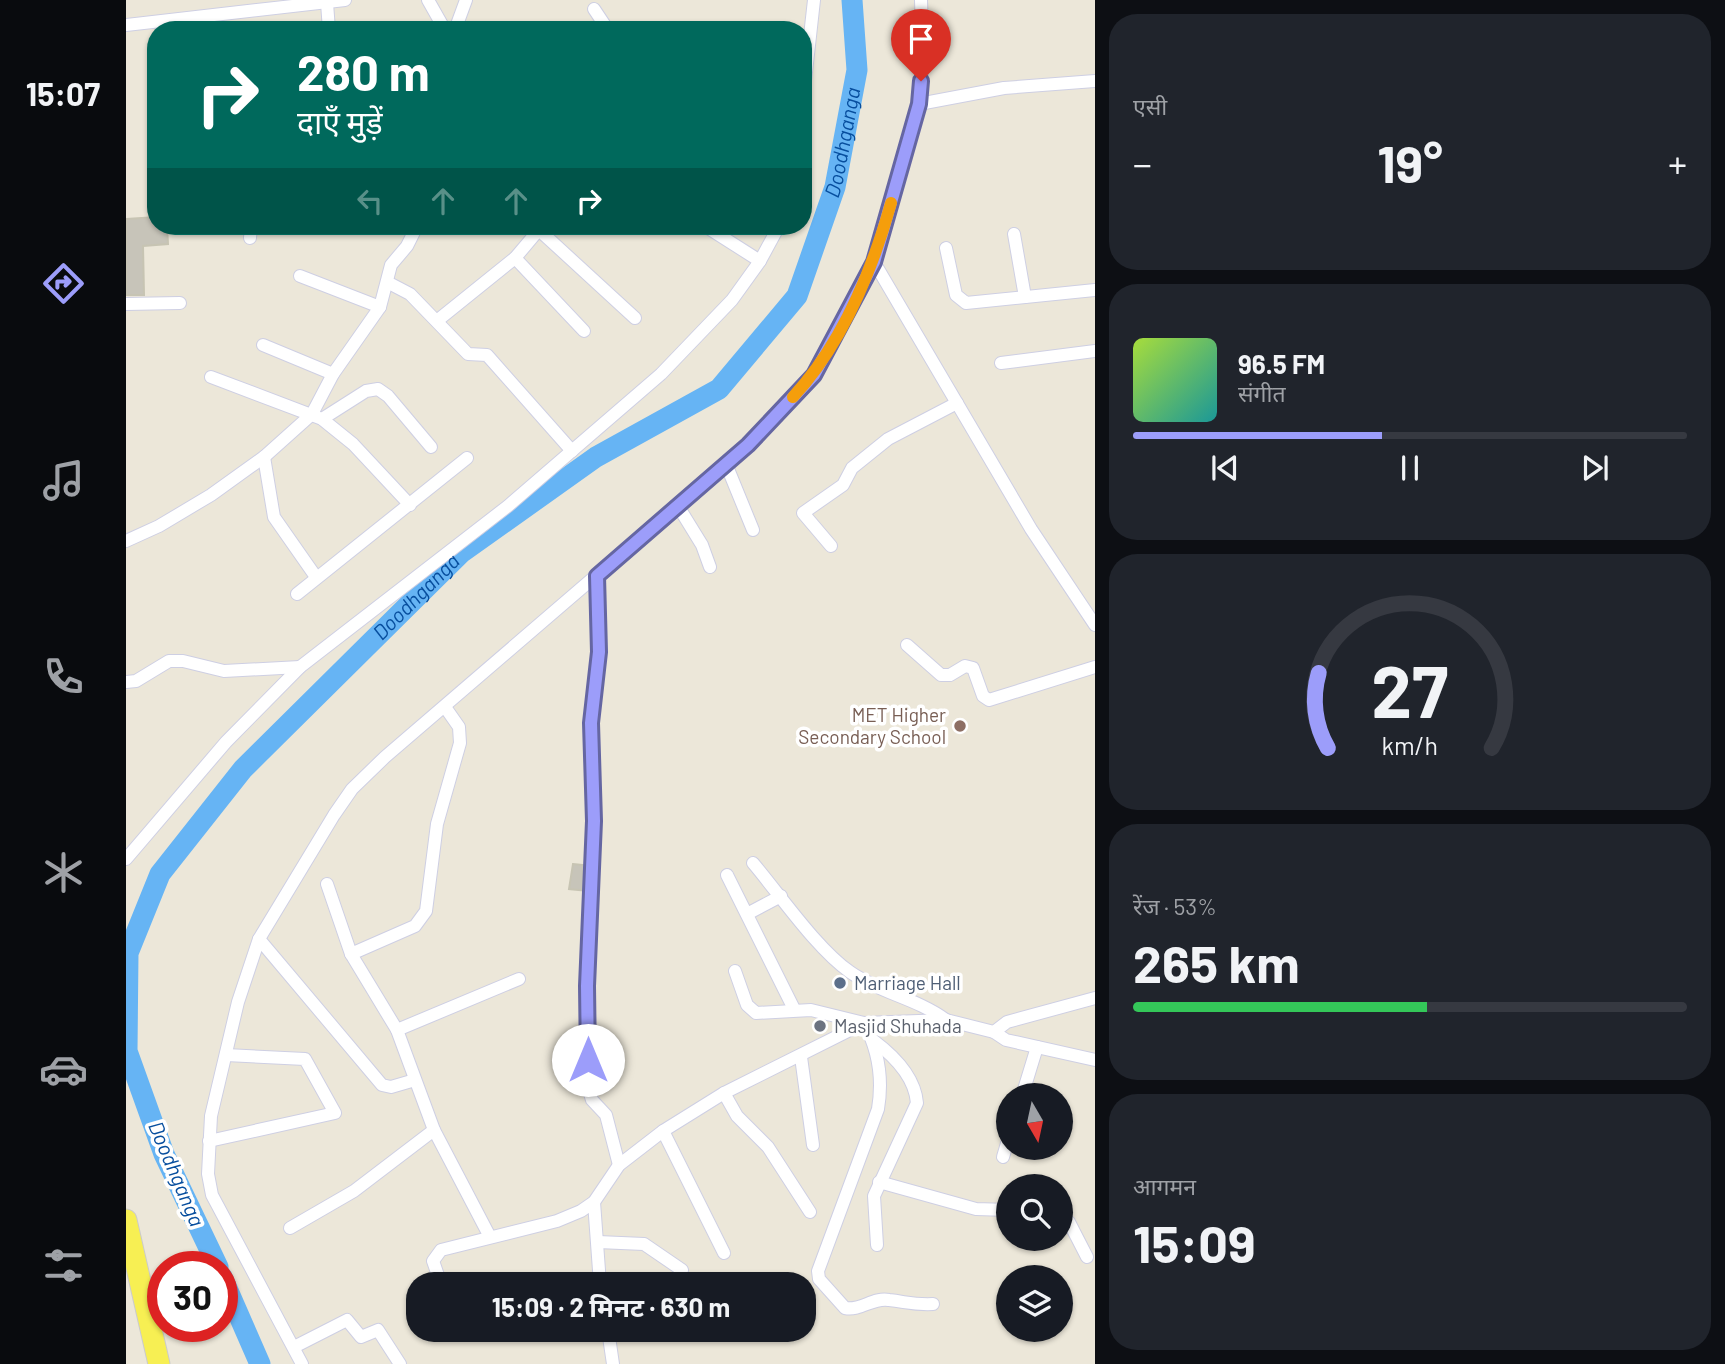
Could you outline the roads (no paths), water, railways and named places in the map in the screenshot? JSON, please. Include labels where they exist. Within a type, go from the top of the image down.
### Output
[{"type":"main road","points":[[126,1220],[159,1364]]},
{"type":"street","points":[[201,21],[260,5],[345,0]]},
{"type":"street","points":[[428,0],[440,21]]},
{"type":"street","points":[[458,21],[466,0]]},
{"type":"street","points":[[812,21],[814,0]]},
{"type":"street","points":[[302,1364],[212,1195],[208,1174],[213,1105],[248,965],[259,939],[352,789],[385,757],[726,464],[814,375],[874,262],[919,104],[923,58],[921,0]]},
{"type":"street","points":[[327,3],[328,21]]},
{"type":"street","points":[[594,9],[602,21]]},
{"type":"street","points":[[126,25],[147,24]]},
{"type":"street","points":[[919,104],[1004,88],[1095,81]]},
{"type":"street","points":[[1014,234],[1024,297]]},
{"type":"street","points":[[317,416],[333,374],[380,307],[391,265],[407,246],[412,235]]},
{"type":"street","points":[[438,320],[515,258],[534,235]]},
{"type":"street","points":[[548,235],[635,318]]},
{"type":"street","points":[[719,235],[760,261]]},
{"type":"street","points":[[126,859],[226,742],[300,667],[509,506],[661,374],[732,300],[760,261],[774,235]]},
{"type":"street","points":[[946,248],[956,295],[962,302],[977,303],[1095,290]]},
{"type":"street","points":[[515,258],[584,331]]},
{"type":"street","points":[[874,262],[1031,528],[1095,625]]},
{"type":"street","points":[[300,276],[380,307]]},
{"type":"street","points":[[387,282],[406,290],[438,320],[468,354],[487,355],[572,451]]},
{"type":"street","points":[[126,304],[180,303]]},
{"type":"street","points":[[263,345],[333,374]]},
{"type":"street","points":[[1001,363],[1095,351]]},
{"type":"street","points":[[211,377],[317,416],[353,444],[410,505]]},
{"type":"street","points":[[126,541],[159,526],[211,495],[317,416],[366,391],[377,389],[388,396],[431,447]]},
{"type":"street","points":[[831,546],[803,513],[843,485],[852,468],[888,439],[957,403]]},
{"type":"street","points":[[264,457],[274,517],[316,578]]},
{"type":"street","points":[[297,594],[467,458]]},
{"type":"street","points":[[726,464],[753,530]]},
{"type":"street","points":[[678,506],[702,545],[710,567]]},
{"type":"street","points":[[597,576],[599,652],[591,723],[594,821],[587,986],[587,1083],[592,1100],[606,1115],[619,1165]]},
{"type":"street","points":[[906,645],[941,675],[950,675],[965,666],[973,668],[983,696],[989,700],[1095,667]]},
{"type":"street","points":[[126,682],[136,681],[169,661],[183,661],[224,671],[300,667]]},
{"type":"street","points":[[351,954],[415,926],[426,911],[437,824],[460,743],[459,727],[446,707]]},
{"type":"street","points":[[753,863],[837,962],[874,987],[926,1005],[946,1020]]},
{"type":"street","points":[[727,875],[794,1009]]},
{"type":"street","points":[[327,884],[351,954],[397,1030],[434,1130],[490,1237]]},
{"type":"street","points":[[747,914],[781,895]]},
{"type":"street","points":[[259,939],[382,1085],[391,1087],[415,1080]]},
{"type":"street","points":[[735,971],[747,1005],[756,1013],[811,1010],[864,1023],[946,1020],[994,1032],[1006,1040],[1095,1060]]},
{"type":"street","points":[[397,1030],[519,978]]},
{"type":"street","points":[[994,1032],[1007,1022],[1095,998]]},
{"type":"street","points":[[864,1023],[874,1041],[882,1085],[878,1109],[817,1276],[845,1308],[860,1309],[889,1300],[905,1305],[933,1304]]},
{"type":"street","points":[[437,1272],[433,1261],[436,1253],[557,1221],[594,1202],[619,1165],[663,1131],[724,1093],[801,1057],[864,1023]]},
{"type":"street","points":[[874,1041],[895,1059],[916,1091],[918,1103],[879,1182],[872,1205],[877,1245]]},
{"type":"street","points":[[1026,1083],[1037,1047]]},
{"type":"street","points":[[209,1141],[335,1113],[305,1059],[226,1055]]},
{"type":"street","points":[[801,1057],[814,1145]]},
{"type":"street","points":[[724,1093],[737,1116],[768,1147],[810,1212]]},
{"type":"street","points":[[290,1228],[354,1191],[434,1130]]},
{"type":"street","points":[[663,1131],[724,1253]]},
{"type":"street","points":[[879,1182],[976,1209],[996,1210]]},
{"type":"street","points":[[594,1202],[599,1272]]},
{"type":"street","points":[[1073,1230],[1087,1257]]},
{"type":"street","points":[[598,1242],[644,1244],[681,1270]]},
{"type":"street","points":[[294,1348],[347,1320],[361,1336],[377,1330],[400,1364]]},
{"type":"street","points":[[610,1342],[613,1364]]},
{"type":"waterway","name":"Doodhganga","points":[[210,1251],[164,1154],[127,1051],[128,953],[160,874],[243,769],[461,553],[596,457],[719,389],[797,296],[835,187],[857,70],[852,0]]},
{"type":"waterway","name":"Doodhganga","points":[[238,1314],[260,1364]]},
{"type":"place","name":"MET Higher Secondary School","points":[[960,726]]},
{"type":"place","name":"Marriage Hall","points":[[840,983]]},
{"type":"place","name":"Masjid Shuhada","points":[[820,1026]]}]
